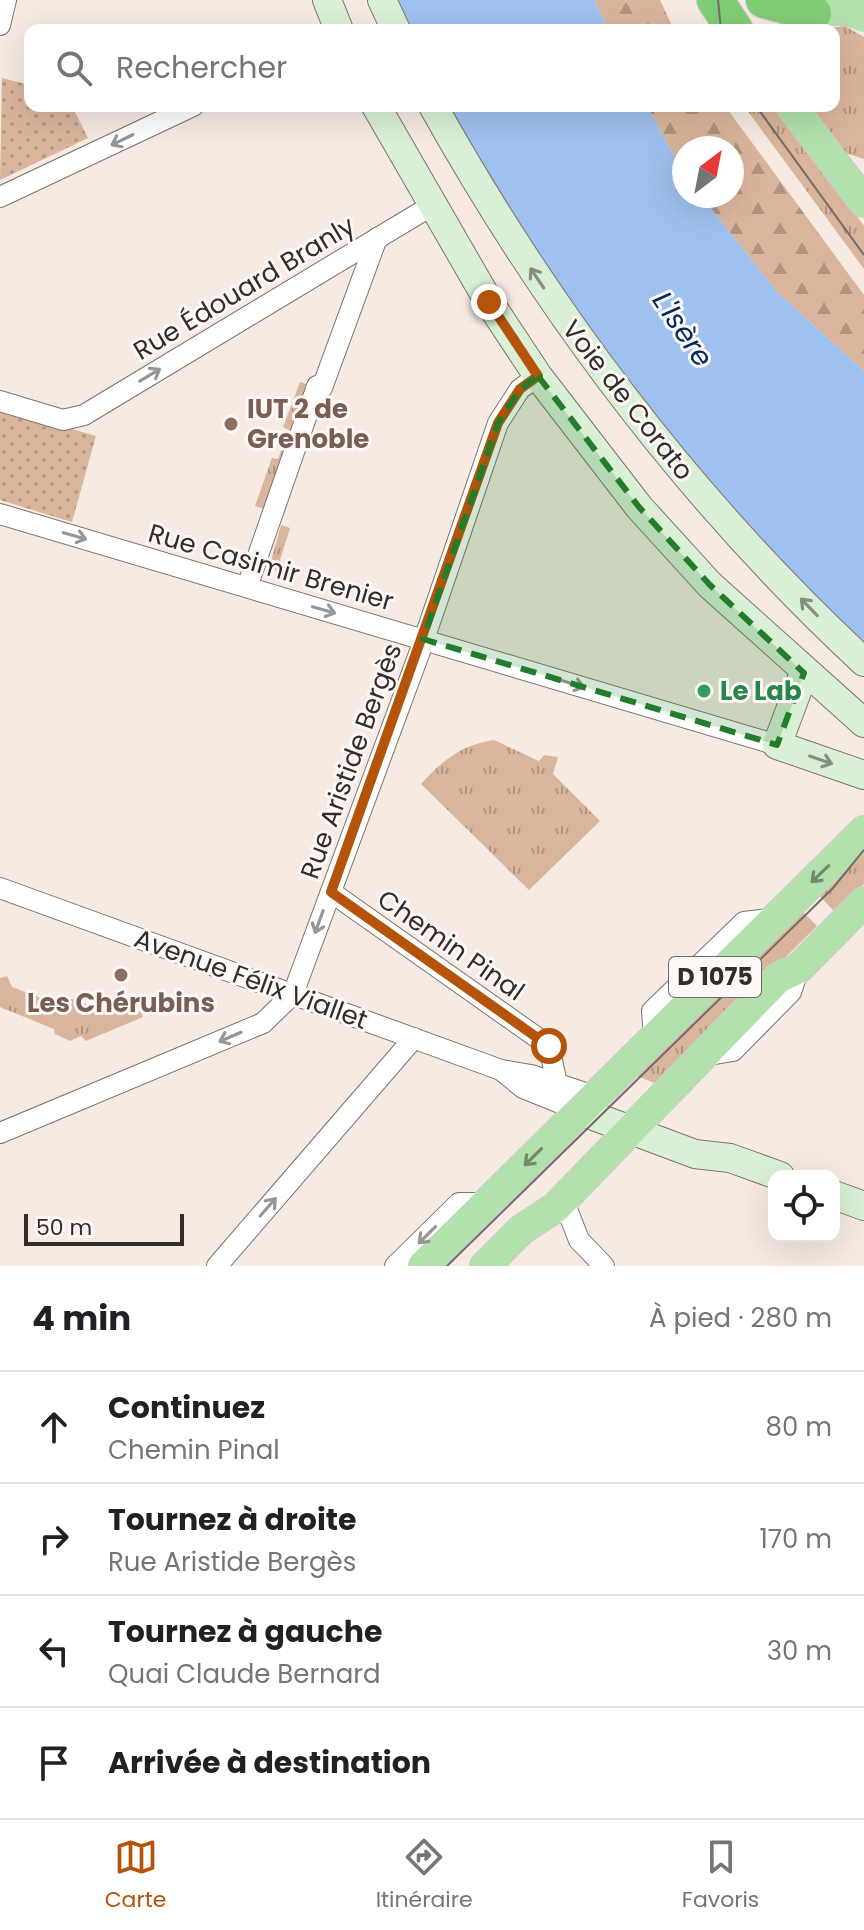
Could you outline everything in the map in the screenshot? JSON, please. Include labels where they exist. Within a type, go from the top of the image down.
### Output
[{"type":"highway","points":[[715,0],[731,24]]},
{"type":"highway","points":[[764,0],[836,14]]},
{"type":"main road","points":[[327,0],[337,24]]},
{"type":"main road","points":[[382,0],[393,24]]},
{"type":"main road","points":[[379,112],[431,206],[538,376],[649,519],[710,585],[804,673],[864,723]]},
{"type":"main road","name":"Voie de Corato","points":[[437,112],[534,275],[623,398],[719,513],[864,662]]},
{"type":"main road","points":[[797,112],[854,173],[864,202]]},
{"type":"main road","points":[[804,673],[767,742],[864,775]]},
{"type":"main road","name":"D 1075","points":[[423,1266],[864,831]]},
{"type":"main road","name":"D 1075","points":[[485,1266],[521,1230],[563,1199],[778,978],[799,968],[864,902]]},
{"type":"main road","name":"Avenue Félix Viallet","points":[[587,1104],[635,1123],[695,1154],[730,1158],[768,1172]]},
{"type":"main road","points":[[840,1197],[864,1206]]},
{"type":"street","points":[[0,25],[6,0]]},
{"type":"street","points":[[0,197],[180,112]]},
{"type":"street","name":"Rue Édouard Branly","points":[[0,401],[63,420],[84,415],[431,206]]},
{"type":"street","points":[[247,587],[377,238]]},
{"type":"street","name":"Rue Aristide Bergès","points":[[293,994],[498,423],[520,389],[538,376]]},
{"type":"street","name":"Rue Casimir Brenier","points":[[0,514],[767,742]]},
{"type":"street","name":"Avenue Félix Viallet","points":[[0,888],[501,1070],[557,1084],[587,1104]]},
{"type":"street","name":"Chemin Pinal","points":[[331,892],[549,1046],[557,1084]]},
{"type":"street","points":[[0,1133],[263,1023],[293,994]]},
{"type":"street","points":[[217,1266],[414,1038]]},
{"type":"street","name":"Avenue Félix Viallet","points":[[501,1070],[523,1088],[587,1104]]},
{"type":"street","points":[[563,1199],[579,1240],[604,1266]]},
{"type":"street","points":[[395,1266],[459,1203],[487,1203]]},
{"type":"highlighted area","points":[[538,376],[639,507],[710,585],[804,673],[777,745],[423,639],[498,423],[520,389]]},
{"type":"green space","points":[[594,0],[660,0],[671,24],[606,24]]},
{"type":"green space","points":[[845,26],[864,37],[864,159],[842,152],[812,112],[840,112],[840,27]]},
{"type":"green space","points":[[2,78],[24,84],[24,112],[75,112],[88,138],[0,180]]},
{"type":"green space","points":[[650,112],[729,112],[864,295],[864,371],[777,292],[710,208],[744,208],[744,136],[672,136],[672,152]]},
{"type":"green space","points":[[748,112],[781,112],[864,226],[864,269]]},
{"type":"green space","points":[[300,382],[309,385],[264,509],[255,506],[272,458],[278,459],[289,430],[283,427]]},
{"type":"green space","points":[[0,408],[96,436],[72,522],[0,500]]},
{"type":"green space","points":[[281,525],[290,528],[280,560],[289,577],[277,574],[271,561]]},
{"type":"green space","points":[[494,740],[539,761],[544,755],[558,757],[553,774],[600,821],[529,890],[421,784],[453,755]]},
{"type":"green space","points":[[864,845],[864,884],[834,911],[814,890]]},
{"type":"green space","points":[[800,909],[817,926],[657,1084],[632,1074]]},
{"type":"green space","points":[[7,976],[12,987],[65,1007],[69,998],[97,1008],[100,1001],[136,1015],[140,1011],[143,1017],[86,1041],[81,1036],[70,1041],[55,1034],[54,1029],[0,1007],[0,978]]},
{"type":"water","points":[[394,0],[594,0],[606,24],[403,24]]},
{"type":"water","name":"L'Isère","points":[[445,112],[650,112],[672,152],[672,208],[710,208],[777,292],[864,371],[864,649],[765,552],[634,400]]},
{"type":"tram line","points":[[718,0],[720,24]]},
{"type":"tram line","points":[[760,112],[864,255]]},
{"type":"tram line","points":[[447,1266],[833,888],[864,850]]},
{"type":"place","name":"IUT 2 de Grenoble","points":[[231,424]]},
{"type":"place","name":"Le Lab","points":[[704,691]]},
{"type":"place","name":"Les Chérubins","points":[[121,975]]},
{"type":"route","points":[[489,302],[538,376],[520,389],[498,423],[419,654],[331,892],[549,1046]]}]
